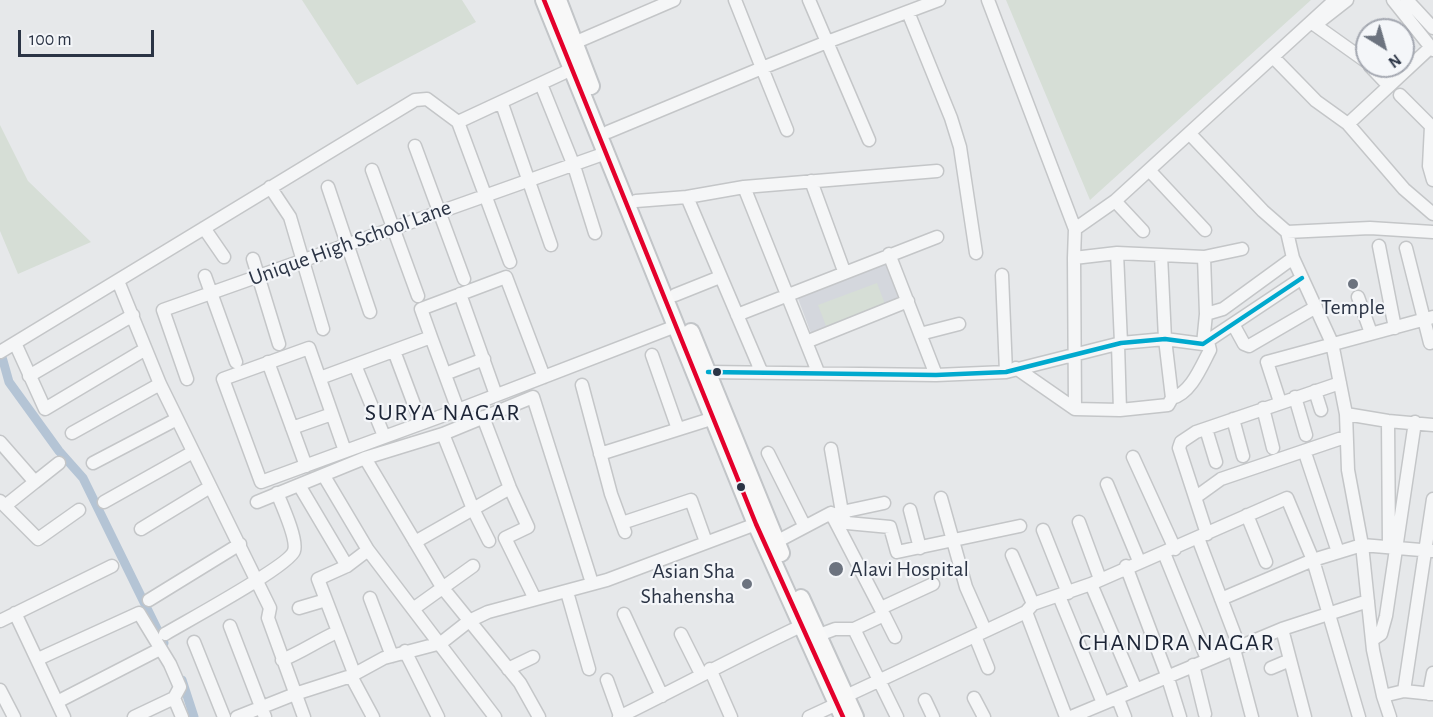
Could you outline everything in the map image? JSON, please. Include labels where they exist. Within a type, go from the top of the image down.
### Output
[{"type":"main road","points":[[544,0],[606,153],[659,274],[675,295],[708,372],[776,542],[819,635],[842,706]]},
{"type":"main road","points":[[558,0],[636,201],[676,326],[756,524],[801,626],[842,706],[855,717]]},
{"type":"street","points":[[574,44],[674,0]]},
{"type":"street","points":[[735,0],[788,130]]},
{"type":"street","points":[[809,0],[869,140]]},
{"type":"street","points":[[608,132],[827,42],[939,0]]},
{"type":"street","points":[[988,0],[1075,229],[1075,409]]},
{"type":"street","points":[[1075,229],[1115,201],[1335,0]]},
{"type":"street","points":[[1347,0],[1315,25],[1355,53]]},
{"type":"street","points":[[1348,124],[1432,48],[1393,0]]},
{"type":"street","points":[[1407,0],[1433,28]]},
{"type":"street","points":[[908,12],[957,138],[976,253]]},
{"type":"street","points":[[1273,57],[1316,101],[1348,124],[1404,189],[1433,214]]},
{"type":"street","points":[[458,122],[502,104],[572,69]]},
{"type":"street","points":[[1381,78],[1389,86]]},
{"type":"street","points":[[541,84],[574,166],[595,233]]},
{"type":"street","points":[[1400,95],[1431,126],[1429,166],[1433,180]]},
{"type":"street","points":[[0,352],[270,187],[422,98],[458,122],[510,262]]},
{"type":"street","points":[[502,104],[551,245]]},
{"type":"street","points":[[1190,134],[1261,210],[1287,232],[1293,258],[1332,344],[1347,414],[1345,437],[1348,470],[1362,545],[1372,640],[1387,716]]},
{"type":"street","points":[[416,146],[464,279]]},
{"type":"street","name":"Unique High School Lane","points":[[187,379],[163,310],[606,153]]},
{"type":"street","points":[[372,170],[418,296]]},
{"type":"street","points":[[1149,170],[1205,230]]},
{"type":"street","points":[[636,201],[687,197],[744,187],[937,171]]},
{"type":"street","points":[[811,181],[844,271]]},
{"type":"street","points":[[270,187],[290,217],[323,329]]},
{"type":"street","points":[[328,187],[370,312]]},
{"type":"street","points":[[744,187],[818,372]]},
{"type":"street","points":[[687,197],[761,371]]},
{"type":"street","points":[[1115,201],[1143,231]]},
{"type":"street","points":[[204,228],[224,257]]},
{"type":"street","points":[[1287,232],[1370,228],[1433,232]]},
{"type":"street","points":[[737,315],[844,271],[937,237]]},
{"type":"street","points":[[1379,246],[1395,327]]},
{"type":"street","points":[[1406,248],[1429,319],[1430,343]]},
{"type":"street","points":[[1074,258],[1117,253],[1204,257],[1242,249]]},
{"type":"street","points":[[1117,253],[1120,411]]},
{"type":"street","points":[[890,254],[936,375]]},
{"type":"street","points":[[1161,255],[1165,339],[1172,398]]},
{"type":"street","points":[[1011,370],[1075,409],[1120,411],[1168,405],[1172,398],[1186,390],[1210,350],[1205,343],[1204,257]]},
{"type":"street","points":[[1206,314],[1223,309],[1293,258]]},
{"type":"street","points":[[253,259],[256,277],[279,344]]},
{"type":"street","points":[[1002,275],[1011,370]]},
{"type":"street","points":[[205,276],[236,362]]},
{"type":"street","points":[[458,410],[421,309],[460,294],[506,277],[544,377]]},
{"type":"street","points":[[675,295],[720,277]]},
{"type":"street","points":[[708,372],[936,375],[1011,370],[1119,344],[1165,339],[1205,343],[1302,278]]},
{"type":"street","points":[[118,281],[133,315],[144,350],[270,608],[268,618],[304,717]]},
{"type":"street","points":[[460,294],[496,395]]},
{"type":"street","points":[[1358,297],[1371,333]]},
{"type":"street","points":[[806,342],[908,301]]},
{"type":"street","points":[[1233,324],[1245,344],[1250,346],[1316,307]]},
{"type":"street","points":[[28,376],[133,315]]},
{"type":"street","points":[[1281,402],[1268,362],[1429,319]]},
{"type":"street","points":[[920,334],[959,324]]},
{"type":"street","points":[[345,451],[309,348],[224,379],[261,482],[458,410],[676,326]]},
{"type":"street","points":[[320,378],[430,337]]},
{"type":"street","points":[[15,343],[28,376],[45,409],[144,350]]},
{"type":"street","points":[[394,351],[422,423]]},
{"type":"street","points":[[652,355],[678,429]]},
{"type":"street","points":[[445,374],[484,359]]},
{"type":"street","points":[[268,362],[306,466]]},
{"type":"street","points":[[355,365],[384,436]]},
{"type":"street","points":[[1252,717],[1237,647],[1203,536],[1196,497],[1179,444],[1184,438],[1206,429],[1340,383]]},
{"type":"street","points":[[72,432],[160,384]]},
{"type":"street","points":[[582,385],[623,528],[691,500],[706,542]]},
{"type":"street","points":[[1315,391],[1321,410]]},
{"type":"street","points":[[257,502],[365,458],[443,434],[533,397],[592,583]]},
{"type":"street","points":[[1295,398],[1306,435]]},
{"type":"street","points":[[1263,408],[1273,448]]},
{"type":"street","points":[[292,428],[332,414]]},
{"type":"street","points":[[1347,414],[1433,425]]},
{"type":"street","points":[[483,417],[510,488],[528,527],[505,538],[535,599]]},
{"type":"street","points":[[600,454],[714,418]]},
{"type":"street","points":[[93,463],[177,419]]},
{"type":"street","points":[[1233,419],[1243,456]]},
{"type":"street","points":[[1388,421],[1393,548]]},
{"type":"street","points":[[1372,640],[1383,630],[1393,548],[1415,422]]},
{"type":"street","points":[[1206,429],[1216,462]]},
{"type":"street","points":[[443,434],[473,509],[489,541]]},
{"type":"street","points":[[1196,497],[1221,479],[1305,453],[1345,437]]},
{"type":"street","points":[[0,442],[35,482]]},
{"type":"street","points":[[831,449],[839,514],[894,637]]},
{"type":"street","points":[[104,502],[193,452]]},
{"type":"street","points":[[768,453],[804,525]]},
{"type":"street","points":[[1305,453],[1338,552]]},
{"type":"street","points":[[1133,457],[1207,659]]},
{"type":"street","points":[[365,458],[442,587],[520,683],[539,717]]},
{"type":"street","points":[[59,463],[2,503],[38,539],[79,510]]},
{"type":"street","points":[[324,476],[368,550],[441,643],[495,717]]},
{"type":"street","points":[[1107,484],[1139,561]]},
{"type":"street","points":[[299,485],[347,566]]},
{"type":"street","points":[[141,529],[210,487]]},
{"type":"street","points":[[415,542],[510,488]]},
{"type":"street","points":[[165,634],[257,580],[289,558],[295,550],[295,544],[278,493]]},
{"type":"street","points":[[941,498],[988,668]]},
{"type":"street","points":[[809,717],[842,706],[879,679],[1029,608],[1126,566],[1169,551],[1287,498],[1313,560],[1359,717]]},
{"type":"street","points":[[1404,691],[1428,551],[1433,499]]},
{"type":"street","points":[[776,542],[804,525],[884,503]]},
{"type":"street","points":[[910,510],[920,548]]},
{"type":"street","points":[[839,514],[847,523],[890,527],[897,552],[1020,526]]},
{"type":"street","points":[[1247,515],[1266,562]]},
{"type":"street","points":[[1079,522],[1095,581],[1136,690]]},
{"type":"street","points":[[237,717],[262,712],[295,694],[352,675],[405,651],[441,643],[470,621],[488,612],[567,592],[756,524]]},
{"type":"street","points":[[1043,530],[1063,595],[1103,703]]},
{"type":"street","points":[[149,600],[240,544]]},
{"type":"street","points":[[1221,598],[1313,560],[1362,545],[1428,551]]},
{"type":"street","points":[[368,550],[347,566],[318,579],[352,675],[372,717]]},
{"type":"street","points":[[1012,555],[1066,717]]},
{"type":"street","points":[[0,621],[112,566]]},
{"type":"street","points":[[413,609],[473,566]]},
{"type":"street","points":[[1126,566],[1167,675],[1180,717]]},
{"type":"street","points":[[819,635],[835,629],[854,629],[933,584]]},
{"type":"street","points":[[567,592],[589,669]]},
{"type":"street","points":[[370,598],[392,656]]},
{"type":"street","points":[[299,608],[326,600]]},
{"type":"street","points":[[1080,716],[1103,703],[1118,699],[1193,664],[1328,612],[1368,601]]},
{"type":"street","points":[[15,613],[64,717]]},
{"type":"street","points":[[38,658],[136,613],[141,615],[178,681],[180,689],[174,698],[134,717]]},
{"type":"street","points":[[624,614],[662,696]]},
{"type":"street","points":[[230,626],[262,712]]},
{"type":"street","points":[[607,680],[619,717],[801,626]]},
{"type":"street","points":[[854,629],[897,717]]},
{"type":"street","points":[[1282,629],[1305,717]]},
{"type":"street","points":[[282,660],[304,651],[310,644],[337,632]]},
{"type":"street","points":[[681,634],[731,717]]},
{"type":"street","points":[[194,642],[224,717]]},
{"type":"street","points":[[57,702],[160,649]]},
{"type":"street","points":[[405,651],[438,717]]},
{"type":"street","points":[[508,669],[533,657]]},
{"type":"street","points":[[1271,668],[1290,660]]},
{"type":"street","points":[[1193,664],[1205,714]]},
{"type":"street","points":[[1383,696],[1404,691],[1431,694],[1433,673]]},
{"type":"street","points":[[0,690],[14,717]]},
{"type":"street","points":[[174,698],[182,717]]},
{"type":"street","points":[[974,698],[984,717]]},
{"type":"street","points":[[1118,699],[1125,717]]},
{"type":"street","points":[[925,700],[933,717]]},
{"type":"shaded area","points":[[302,0],[462,0],[476,22],[357,85]]},
{"type":"shaded area","points":[[1006,0],[1311,0],[1090,200]]},
{"type":"shaded area","points":[[0,125],[28,181],[91,242],[18,274],[0,231]]},
{"type":"shaded area","points":[[885,257],[902,300],[812,336],[796,293]]},
{"type":"shaded area","points":[[877,283],[885,304],[826,326],[818,305]]},
{"type":"waterway","points":[[0,350],[9,382],[59,451],[83,478],[164,643]]},
{"type":"waterway","points":[[182,680],[194,717]]},
{"type":"transit line","points":[[544,0],[756,524],[843,717]]},
{"type":"transit line","points":[[708,372],[936,375],[1006,372],[1121,343],[1165,339],[1203,344],[1302,278]]},
{"type":"place","name":"Temple","points":[[1353,284]]},
{"type":"place","name":"Alavi Hospital","points":[[836,569]]},
{"type":"place","name":"Asian Sha Shahensha","points":[[747,584]]},
{"type":"district","name":"SURYA NAGAR","points":[[443,413]]},
{"type":"district","name":"CHANDRA NAGAR","points":[[1177,643]]}]
